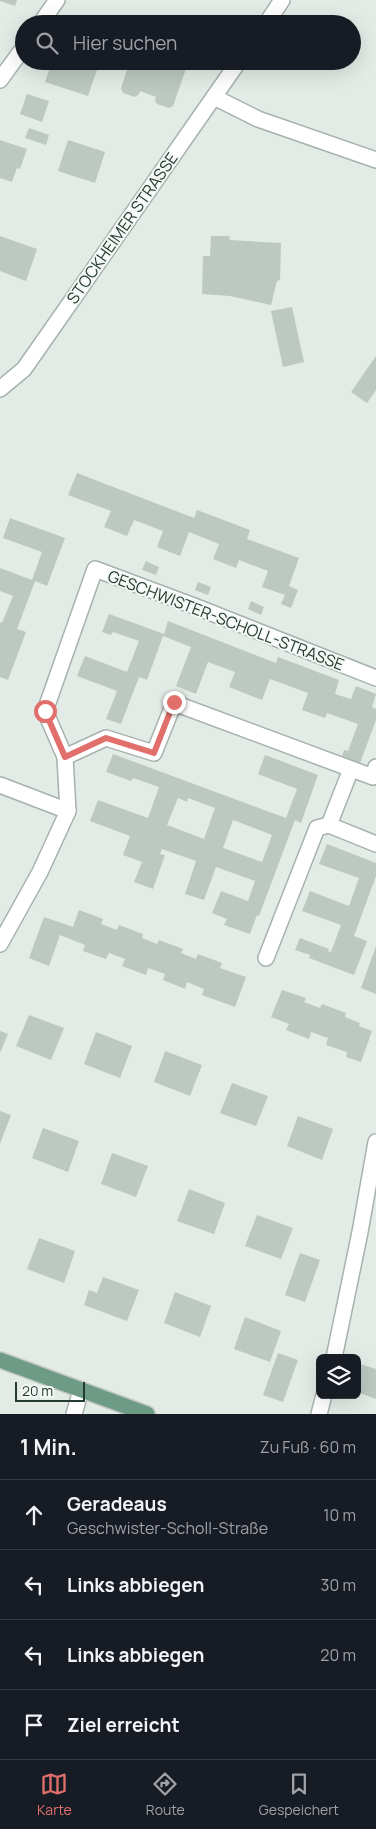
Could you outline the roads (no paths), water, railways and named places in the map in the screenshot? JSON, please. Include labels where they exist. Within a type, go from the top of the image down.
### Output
[{"type":"main road","points":[[0,1360],[147,1414]]},
{"type":"street","points":[[46,15],[57,0]]},
{"type":"street","points":[[272,15],[282,0]]},
{"type":"street","points":[[0,80],[15,59]]},
{"type":"street","name":"STOCKHEIMER STRASSE","points":[[0,390],[24,368],[233,70]]},
{"type":"street","points":[[214,97],[258,119],[376,160]]},
{"type":"street","name":"GESCHWISTER-SCHOLL-STRASSE","points":[[65,757],[45,711],[95,569],[204,609],[376,678]]},
{"type":"street","points":[[0,944],[40,872],[68,811],[65,757],[106,738],[154,753],[174,702],[373,777],[376,767]]},
{"type":"street","points":[[329,825],[351,769]]},
{"type":"street","points":[[0,785],[68,811]]},
{"type":"street","points":[[266,958],[317,828],[329,825],[376,844]]},
{"type":"street","points":[[335,1354],[376,1142]]},
{"type":"street","points":[[74,1414],[81,1390]]},
{"type":"street","points":[[319,1414],[323,1399]]}]
